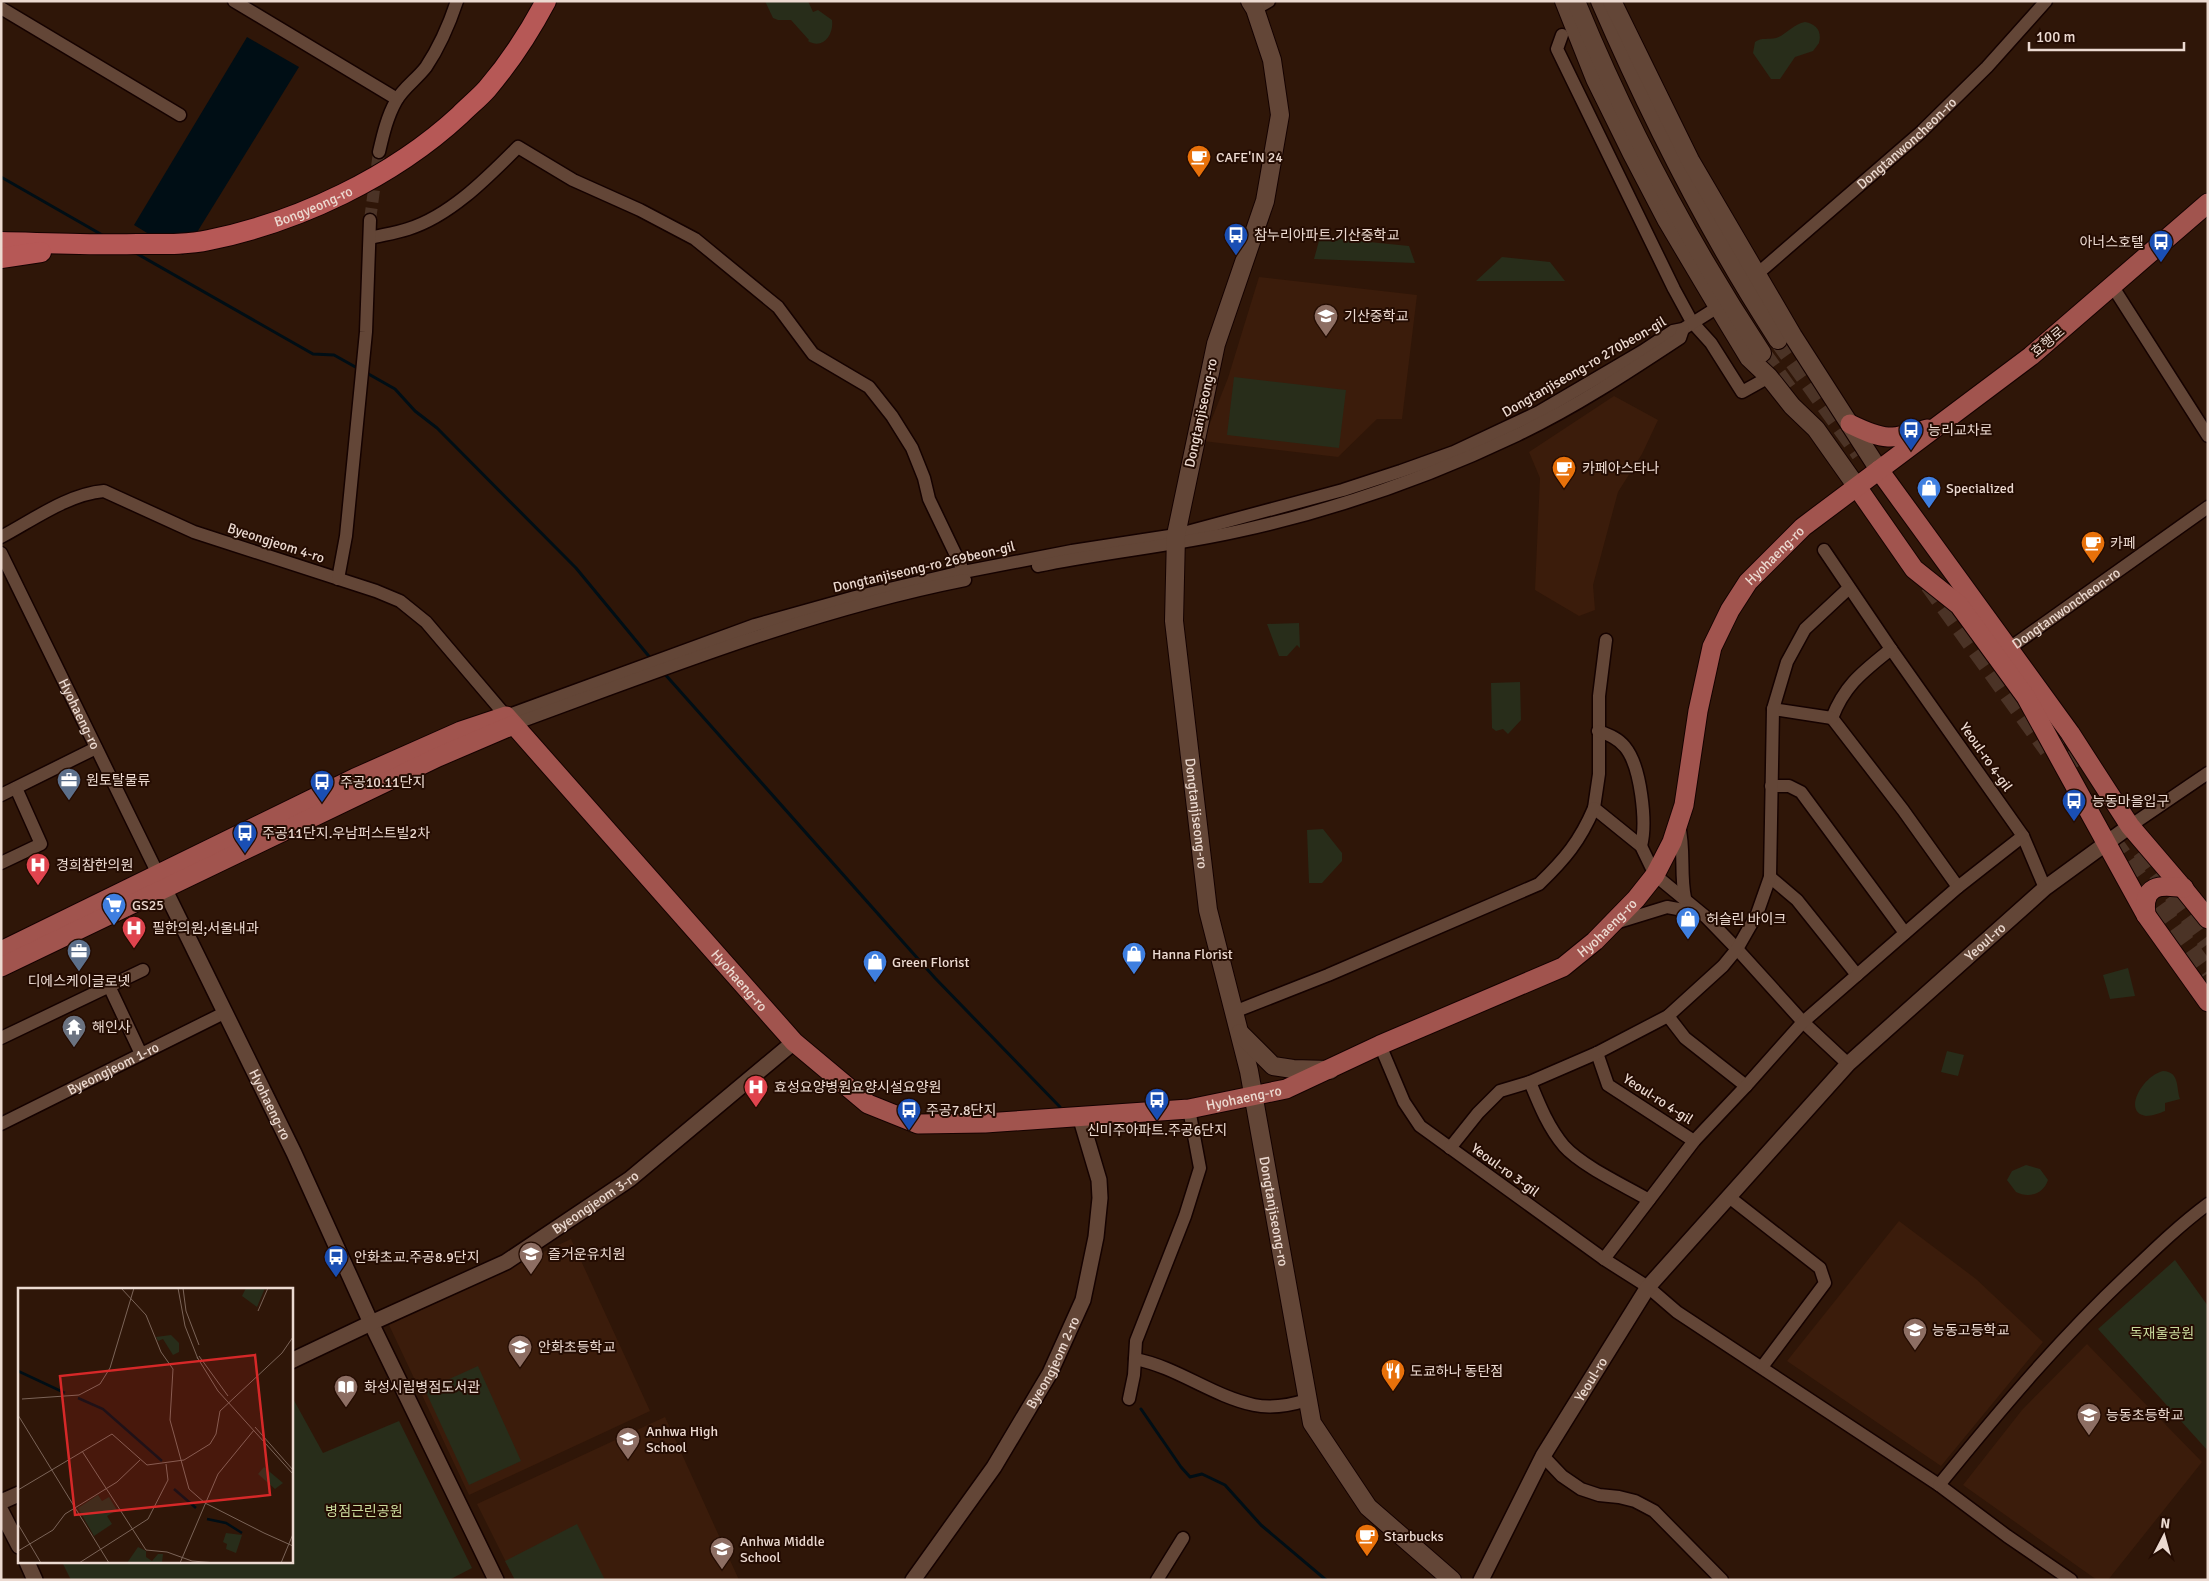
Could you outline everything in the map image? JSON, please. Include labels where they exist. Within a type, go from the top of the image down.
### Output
[{"type":"highway","name":"Bongyeong-ro","points":[[1,242],[86,245],[180,244],[208,240],[265,225],[346,193],[395,165],[435,137],[486,90],[525,40],[546,1]]},
{"type":"highway","points":[[1,229],[86,245]]},
{"type":"highway","points":[[1,258],[86,245]]},
{"type":"main road","points":[[1564,1],[1595,78],[1630,152],[1667,221],[1749,358],[1769,377],[1792,406],[1816,428],[1914,569],[1959,605],[2003,652],[2070,733],[2130,826],[2184,888],[2208,919]]},
{"type":"main road","points":[[1576,1],[1612,84],[1677,213],[1721,291],[1762,353]]},
{"type":"main road","points":[[1600,1],[1632,75],[1697,204],[1740,281],[1778,340]]},
{"type":"main road","points":[[1612,1],[1690,160],[1756,275],[1879,470],[2003,652],[2070,779],[2108,843],[2146,915],[2208,1002]]},
{"type":"main road","name":"Dongtanjiseong-ro","points":[[1258,4],[1272,60],[1280,116],[1265,201],[1216,344],[1176,539],[1174,621],[1207,900],[1253,1096],[1312,1423],[1368,1507],[1452,1580]]},
{"type":"main road","name":"효행로","points":[[1879,470],[2031,356],[2208,203]]},
{"type":"main road","points":[[1846,418],[1873,435],[1886,438],[1896,438],[1938,426]]},
{"type":"main road","points":[[1816,428],[1834,432],[1839,429],[1846,418]]},
{"type":"main road","name":"Hyohaeng-ro","points":[[510,720],[794,1042],[868,1104],[918,1124],[985,1123],[1188,1109],[1286,1090],[1380,1045],[1563,967],[1595,941],[1613,924],[1655,874],[1679,826],[1698,712],[1712,647],[1730,610],[1748,582],[1803,527],[1879,470]]},
{"type":"main road","points":[[1,967],[355,778],[461,731],[510,720]]},
{"type":"main road","points":[[1,951],[161,881]]},
{"type":"main road","points":[[2146,915],[2144,902],[2147,894],[2151,891],[2159,886],[2166,885],[2184,888]]},
{"type":"main road","points":[[1239,1032],[1273,1066],[1293,1070],[1330,1070]]},
{"type":"street","points":[[234,1],[397,99]]},
{"type":"street","points":[[379,152],[390,113],[397,99],[435,53],[446,32],[457,1]]},
{"type":"street","name":"Dongtanwoncheon-ro","points":[[1756,275],[1920,133],[1987,68],[2046,1]]},
{"type":"street","points":[[1,8],[180,115]]},
{"type":"street","points":[[1562,35],[1557,48],[1674,289],[1687,326],[1711,343],[1742,392],[1769,377]]},
{"type":"street","points":[[370,238],[408,229],[431,218],[457,202],[484,181],[518,147],[573,180],[687,234],[778,307],[813,354],[868,387],[892,416],[912,448],[924,478],[928,499],[964,572]]},
{"type":"street","points":[[338,579],[346,536],[363,354],[370,220]]},
{"type":"street","points":[[2113,287],[2208,436]]},
{"type":"street","points":[[510,720],[684,655],[850,608],[955,582],[1176,539],[1262,525],[1426,476],[1518,435],[1578,403],[1680,338],[1687,326],[1718,307]]},
{"type":"street","name":"Byeongjeom 4-ro","points":[[1,537],[70,500],[92,492],[104,491],[194,532],[376,591],[400,602],[426,622],[510,720]]},
{"type":"street","name":"Dongtanwoncheon-ro","points":[[2003,652],[2208,507]]},
{"type":"street","name":"Dongtanjiseong-ro 269beon-gil","points":[[684,655],[755,625],[854,596],[1072,551],[1176,539]]},
{"type":"street","name":"Yeoul-ro 4-gil","points":[[1824,550],[1891,649],[2023,836],[2045,888]]},
{"type":"street","name":"Hyohaeng-ro","points":[[1,553],[294,1153],[371,1323]]},
{"type":"street","points":[[1450,1148],[1478,1113],[1500,1091],[1530,1082],[1597,1053],[1668,1016],[1738,949],[1757,914],[1770,877],[1773,710],[1787,662],[1805,629],[1849,588]]},
{"type":"street","points":[[1234,1012],[1328,975],[1539,884],[1566,857],[1586,826],[1594,808],[1599,774],[1599,696],[1606,640]]},
{"type":"street","points":[[1832,718],[1840,699],[1849,686],[1891,649]]},
{"type":"street","points":[[1773,710],[1832,718],[1903,810],[1958,887]]},
{"type":"street","points":[[1598,731],[1615,737],[1626,748],[1634,764],[1644,833],[1641,846]]},
{"type":"street","points":[[1,795],[96,748]]},
{"type":"street","points":[[2130,826],[2208,773]]},
{"type":"street","points":[[1771,786],[1789,786],[1802,792],[1906,932]]},
{"type":"street","points":[[1,863],[41,844],[16,788]]},
{"type":"street","points":[[1594,808],[1641,846],[1655,874],[1702,913],[1738,949],[1803,1022],[1848,1064]]},
{"type":"street","points":[[1679,826],[1683,842],[1682,870],[1685,898]]},
{"type":"street","name":"Yeoul-ro","points":[[1481,1580],[1543,1456],[1648,1287],[1848,1064],[2045,888],[2130,826]]},
{"type":"street","points":[[1604,1260],[1694,1140],[1746,1086],[1803,1022],[1958,887],[2023,836]]},
{"type":"street","points":[[1770,877],[1798,900],[1857,975]]},
{"type":"street","points":[[1613,924],[1666,907],[1702,913]]},
{"type":"street","points":[[1,1038],[143,970]]},
{"type":"street","points":[[109,986],[141,1054]]},
{"type":"street","name":"Byeongjeom 1-ro","points":[[1,1124],[224,1013]]},
{"type":"street","points":[[1668,1016],[1685,1038],[1746,1086]]},
{"type":"street","name":"Byeongjeom 3-ro","points":[[292,1362],[371,1323],[506,1262],[630,1179],[794,1042]]},
{"type":"street","name":"Yeoul-ro 3-gil","points":[[1380,1045],[1404,1102],[1420,1126],[1604,1260],[1648,1287],[1677,1312],[1939,1485],[2007,1536],[2071,1580]]},
{"type":"street","name":"Yeoul-ro 4-gil","points":[[1597,1053],[1608,1085],[1694,1140]]},
{"type":"street","points":[[1530,1082],[1546,1119],[1565,1147],[1590,1166],[1649,1200]]},
{"type":"street","points":[[1129,1399],[1134,1375],[1136,1341],[1185,1216],[1200,1168],[1188,1109]]},
{"type":"street","name":"Byeongjeom 2-ro","points":[[914,1580],[989,1474],[1009,1441],[1050,1373],[1083,1300],[1096,1237],[1100,1198],[1099,1180],[1090,1148],[1087,1116]]},
{"type":"street","points":[[1728,1197],[1820,1268],[1824,1276],[1825,1283],[1762,1367]]},
{"type":"street","points":[[1939,1485],[2001,1408],[2092,1308],[2169,1235],[2208,1204]]},
{"type":"street","points":[[371,1323],[496,1580]]},
{"type":"street","points":[[1135,1359],[1149,1362],[1214,1391],[1255,1406],[1288,1406],[1308,1400]]},
{"type":"street","points":[[1543,1456],[1562,1476],[1580,1489],[1599,1495],[1636,1501],[1654,1511],[1722,1580]]},
{"type":"street","points":[[1,1502],[18,1494]]},
{"type":"street","points":[[1,1511],[18,1544]]},
{"type":"street","points":[[1157,1580],[1183,1538]]},
{"type":"street","points":[[28,1564],[35,1580]]},
{"type":"shaded area","points":[[247,37],[299,67],[183,255],[134,225]]},
{"type":"shaded area","name":"기산중학교","points":[[1259,277],[1417,295],[1402,419],[1377,419],[1338,457],[1203,441],[1228,378]]},
{"type":"shaded area","points":[[1614,396],[1658,420],[1642,454],[1618,492],[1593,585],[1595,610],[1579,616],[1535,590],[1540,478],[1529,452]]},
{"type":"shaded area","name":"능동고등학교","points":[[1899,1221],[1976,1279],[2043,1342],[1941,1466],[1787,1361]]},
{"type":"shaded area","name":"안화초등학교","points":[[571,1239],[650,1411],[469,1495],[389,1325]]},
{"type":"shaded area","name":"능동초등학교","points":[[2087,1344],[2202,1462],[2108,1580],[2097,1580],[1963,1485],[2022,1410]]},
{"type":"shaded area","name":"Anhwa High School","points":[[665,1417],[739,1580],[515,1580],[477,1504]]},
{"type":"green space","points":[[765,1],[808,1],[813,12],[818,10],[832,20],[829,36],[818,44],[808,41],[791,20],[773,18]]},
{"type":"green space","points":[[1805,22],[1818,29],[1820,35],[1819,43],[1813,51],[1795,57],[1780,79],[1771,79],[1753,53],[1755,42],[1776,38]]},
{"type":"green space","points":[[1320,237],[1409,246],[1415,263],[1314,259]]},
{"type":"green space","points":[[1502,257],[1550,262],[1565,281],[1476,281]]},
{"type":"green space","points":[[1234,377],[1346,390],[1339,448],[1227,435]]},
{"type":"green space","points":[[1299,623],[1300,648],[1297,645],[1287,656],[1279,656],[1267,624]]},
{"type":"green space","points":[[1520,682],[1521,720],[1508,734],[1503,729],[1496,731],[1492,728],[1491,683]]},
{"type":"green space","points":[[1323,829],[1342,853],[1342,861],[1322,883],[1309,883],[1307,830]]},
{"type":"green space","points":[[2128,968],[2135,996],[2110,999],[2103,975]]},
{"type":"green space","points":[[1947,1051],[1964,1055],[1958,1076],[1941,1072]]},
{"type":"green space","points":[[2163,1071],[2175,1077],[2180,1099],[2165,1103],[2165,1111],[2161,1113],[2146,1116],[2139,1113],[2135,1102],[2142,1087],[2155,1074]]},
{"type":"green space","points":[[2026,1165],[2040,1169],[2048,1180],[2043,1189],[2035,1194],[2025,1195],[2016,1192],[2007,1180],[2012,1171]]},
{"type":"green space","name":"독재울공원","points":[[2175,1260],[2208,1306],[2208,1451],[2098,1329]]},
{"type":"green space","points":[[478,1366],[521,1461],[469,1485],[425,1390]]},
{"type":"green space","name":"병점근린공원","points":[[292,1397],[323,1453],[399,1421],[472,1568],[449,1580],[71,1580],[63,1564],[292,1564]]},
{"type":"green space","points":[[577,1524],[605,1580],[515,1580],[505,1561]]},
{"type":"waterway","points":[[1,177],[104,236]]},
{"type":"waterway","points":[[134,252],[313,354],[334,355],[359,369]]},
{"type":"waterway","points":[[365,372],[395,389],[415,411],[437,428],[576,568],[652,660]]},
{"type":"waterway","points":[[663,672],[935,978],[1060,1107]]},
{"type":"waterway","points":[[1141,1409],[1190,1477],[1202,1474],[1225,1485],[1261,1525],[1326,1580]]},
{"type":"tunnel","points":[[370,220],[379,152]]},
{"type":"tunnel","points":[[1778,340],[1860,454]]},
{"type":"tunnel","points":[[1762,353],[1788,389]]},
{"type":"tunnel","points":[[1929,585],[2048,750]]},
{"type":"tunnel","points":[[2039,706],[2083,768]]},
{"type":"tunnel","points":[[2112,840],[2208,973]]},
{"type":"tunnel","points":[[2141,851],[2208,944]]},
{"type":"place","name":"CAFE'IN 24","points":[[1199,178]]},
{"type":"place","name":"참누리아파트.기산중학교","points":[[1236,256]]},
{"type":"place","name":"아너스호텔","points":[[2161,263]]},
{"type":"place","name":"기산중학교","points":[[1326,337]]},
{"type":"place","name":"능리교차로","points":[[1911,451]]},
{"type":"place","name":"카페아스타나","points":[[1564,489]]},
{"type":"place","name":"Specialized","points":[[1929,509]]},
{"type":"place","name":"카페","points":[[2093,564]]},
{"type":"place","name":"원토탈물류","points":[[69,801]]},
{"type":"place","name":"주공10.11단지","points":[[322,803]]},
{"type":"place","name":"능동마을입구","points":[[2074,822]]},
{"type":"place","name":"주공11단지.우남퍼스트빌2차","points":[[245,854]]},
{"type":"place","name":"경희참한의원","points":[[38,886]]},
{"type":"place","name":"GS25","points":[[114,926]]},
{"type":"place","name":"허슬린 바이크","points":[[1688,940]]},
{"type":"place","name":"필한의원;서울내과","points":[[134,949]]},
{"type":"place","name":"디에스케이글로넷","points":[[79,972]]},
{"type":"place","name":"Hanna Florist","points":[[1134,975]]},
{"type":"place","name":"Green Florist","points":[[875,983]]},
{"type":"place","name":"해인사","points":[[74,1048]]},
{"type":"place","name":"효성요양병원요양시설요양원","points":[[756,1108]]},
{"type":"place","name":"신미주아파트.주공6단지","points":[[1157,1121]]},
{"type":"place","name":"주공7.8단지","points":[[909,1131]]},
{"type":"place","name":"즐거운유치원","points":[[531,1275]]},
{"type":"place","name":"안화초교.주공8.9단지","points":[[336,1278]]},
{"type":"place","name":"능동고등학교","points":[[1915,1351]]},
{"type":"place","name":"안화초등학교","points":[[520,1368]]},
{"type":"place","name":"도쿄하나 동탄점","points":[[1393,1392]]},
{"type":"place","name":"화성시립병점도서관","points":[[346,1408]]},
{"type":"place","name":"능동초등학교","points":[[2089,1436]]},
{"type":"place","name":"Anhwa High School","points":[[628,1460]]},
{"type":"place","name":"Starbucks","points":[[1367,1557]]},
{"type":"place","name":"Anhwa Middle School","points":[[722,1570]]}]
